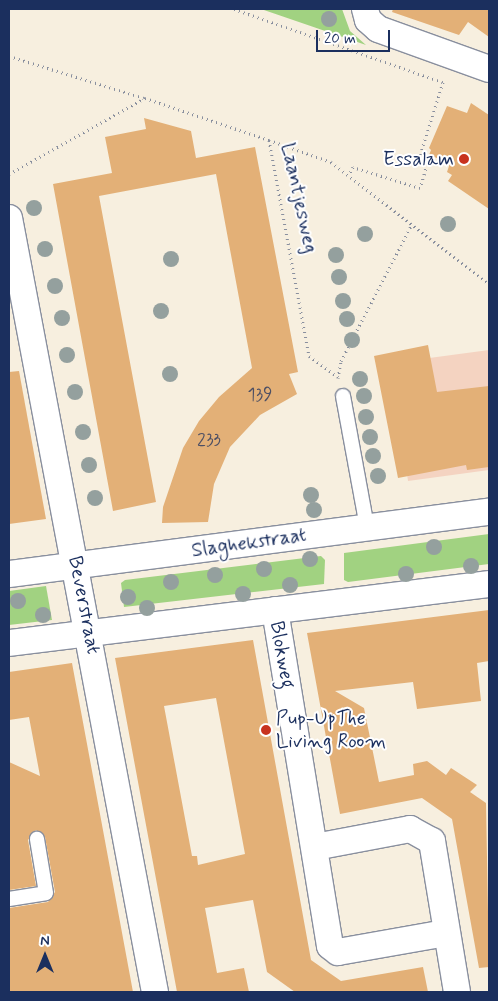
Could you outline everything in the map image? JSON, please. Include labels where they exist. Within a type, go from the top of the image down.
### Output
[{"type":"street","points":[[365,9],[368,20],[378,29],[489,69]]},
{"type":"street","name":"Beverstraat","points":[[9,218],[90,634],[155,992]]},
{"type":"street","name":"Slaghekstraat","points":[[9,574],[489,512]]},
{"type":"street","points":[[9,643],[489,584]]},
{"type":"street","name":"Blokweg","points":[[274,610],[330,946],[338,952],[446,933]]},
{"type":"street","points":[[315,847],[410,829],[432,841],[457,992]]},
{"type":"lane","points":[[343,396],[367,527]]},
{"type":"lane","points":[[9,899],[46,893],[37,839]]},
{"type":"path","points":[[234,9],[443,82],[418,162],[427,164],[420,188],[353,167],[350,175]]},
{"type":"path","name":"Laantjesweg","points":[[9,56],[145,98],[268,140],[309,356],[338,377]]},
{"type":"path","points":[[9,174],[145,98]]},
{"type":"path","points":[[268,140],[331,162],[489,284]]},
{"type":"path","points":[[343,396],[338,377],[341,361],[412,224]]},
{"type":"shaded area","points":[[489,350],[489,470],[408,481],[392,363]]},
{"type":"green space","points":[[261,9],[342,9],[350,31],[366,45]]},
{"type":"green space","points":[[489,534],[489,564],[348,582],[344,580],[344,553]]},
{"type":"green space","points":[[321,556],[325,560],[324,584],[124,607],[121,583],[125,580]]},
{"type":"green space","points":[[46,586],[52,620],[9,625],[9,591]]},
{"type":"building","points":[[393,9],[489,9],[489,37],[468,22],[459,35],[392,12]]},
{"type":"building","name":"Essalam","points":[[471,103],[489,115],[489,209],[448,181],[452,175],[447,172],[450,163],[429,155],[431,150],[429,148],[447,106],[467,113]]},
{"type":"building","points":[[144,118],[191,131],[196,158],[255,147],[298,372],[289,374],[297,394],[260,415],[230,447],[214,484],[208,522],[162,523],[163,507],[183,448],[199,421],[219,397],[252,368],[216,174],[99,196],[156,502],[113,511],[53,184],[112,173],[105,137],[146,129]]},
{"type":"building","points":[[428,345],[437,392],[489,386],[489,467],[467,470],[466,465],[398,478],[374,356]]},
{"type":"building","points":[[19,371],[46,519],[9,524],[9,372]]},
{"type":"building","points":[[489,610],[489,661],[477,663],[481,701],[417,709],[413,682],[335,691],[364,708],[379,782],[414,775],[413,764],[427,761],[446,775],[451,768],[477,785],[470,792],[486,803],[489,967],[479,968],[452,819],[422,798],[340,814],[307,633]]},
{"type":"building","points":[[253,640],[311,960],[341,981],[423,967],[428,992],[295,992],[267,972],[253,900],[205,908],[217,973],[244,968],[249,992],[177,992],[115,658]],"holes":[[[216,698],[245,854],[198,865],[197,856],[192,856],[164,706]]]},
{"type":"building","points":[[72,663],[133,992],[9,992],[9,908],[48,902],[55,892],[45,837],[36,830],[28,840],[36,886],[9,890],[9,762],[40,776],[29,717],[9,720],[9,672]]},
{"type":"place","name":"Essalam","points":[[464,159]]},
{"type":"place","name":"Pup-UpThe Living Room","points":[[266,730]]}]
